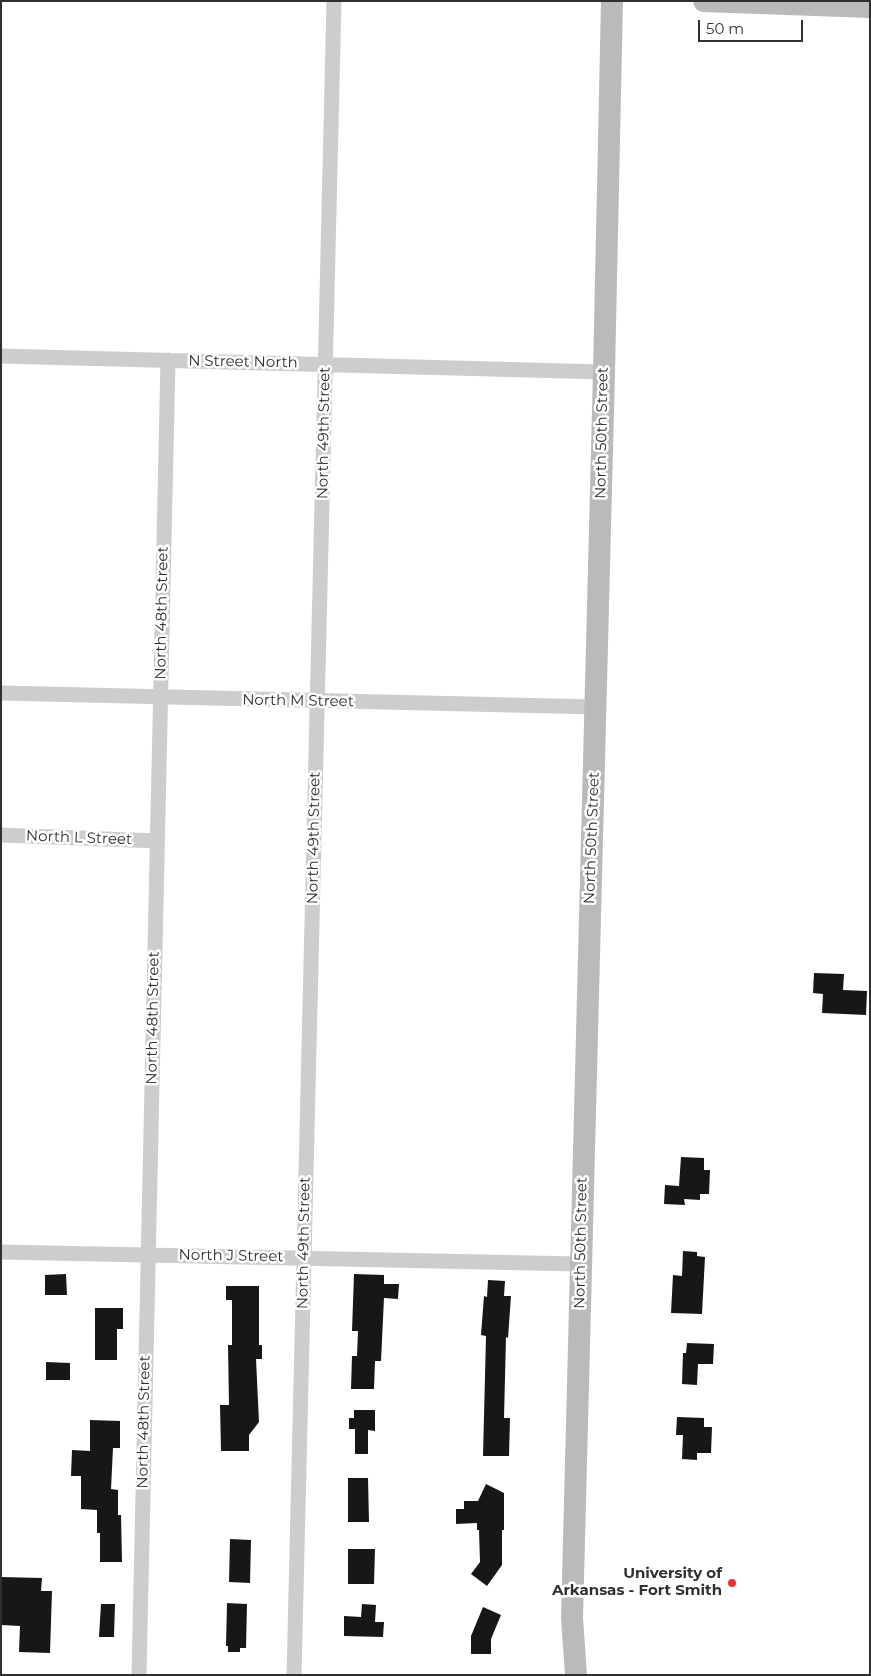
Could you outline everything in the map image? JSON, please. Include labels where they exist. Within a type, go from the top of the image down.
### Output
[{"type":"street","name":"North 49th Street","points":[[294,1675],[334,1]]},
{"type":"street","name":"North 50th Street","points":[[576,1675],[572,1618],[612,1]]},
{"type":"street","points":[[704,1],[870,7]]},
{"type":"street","name":"N Street North","points":[[1,356],[604,372]]},
{"type":"street","name":"North 48th Street","points":[[139,1675],[168,360]]},
{"type":"street","name":"North M Street","points":[[1,693],[596,707]]},
{"type":"street","name":"North L Street","points":[[1,835],[157,841]]},
{"type":"street","name":"North J Street","points":[[1,1252],[580,1264]]},
{"type":"building","points":[[814,973],[844,974],[843,990],[867,991],[866,1015],[822,1013],[823,994],[813,993]]},
{"type":"building","points":[[681,1157],[704,1158],[704,1170],[710,1170],[709,1194],[700,1194],[700,1200],[684,1199],[685,1205],[664,1204],[665,1185],[679,1186]]},
{"type":"building","points":[[683,1251],[697,1252],[697,1256],[705,1257],[702,1314],[671,1313],[673,1275],[682,1276]]},
{"type":"building","points":[[66,1274],[67,1295],[45,1295],[45,1275]]},
{"type":"building","points":[[354,1274],[384,1275],[384,1284],[399,1284],[398,1299],[384,1298],[381,1361],[375,1361],[374,1389],[351,1389],[352,1356],[357,1356],[358,1331],[352,1331]]},
{"type":"building","points":[[488,1280],[505,1281],[504,1296],[511,1296],[508,1338],[506,1337],[504,1418],[510,1418],[509,1456],[483,1456],[486,1336],[481,1335],[484,1296],[487,1297]]},
{"type":"building","points":[[226,1286],[259,1286],[259,1345],[262,1345],[262,1359],[256,1359],[259,1422],[249,1435],[249,1451],[221,1451],[220,1405],[229,1405],[228,1345],[232,1345],[232,1300],[226,1300]]},
{"type":"building","points":[[95,1308],[123,1308],[123,1329],[117,1329],[117,1360],[95,1360]]},
{"type":"building","points":[[687,1343],[714,1344],[713,1364],[698,1364],[697,1385],[682,1384],[683,1353],[686,1353]]},
{"type":"building","points":[[46,1362],[70,1363],[70,1380],[46,1380]]},
{"type":"building","points":[[354,1410],[375,1410],[375,1431],[368,1430],[368,1454],[355,1454],[355,1429],[349,1429],[349,1418],[354,1418]]},
{"type":"building","points":[[677,1417],[704,1418],[704,1427],[712,1427],[711,1453],[697,1453],[697,1460],[682,1459],[683,1435],[676,1435]]},
{"type":"building","points":[[90,1420],[120,1421],[120,1448],[113,1448],[111,1489],[118,1490],[118,1515],[121,1515],[122,1562],[100,1562],[100,1533],[97,1533],[97,1510],[81,1509],[81,1476],[71,1476],[72,1450],[90,1451]]},
{"type":"building","points":[[348,1478],[368,1478],[369,1522],[348,1522]]},
{"type":"building","points":[[486,1484],[504,1493],[502,1565],[487,1586],[471,1574],[480,1562],[477,1523],[456,1524],[456,1509],[464,1509],[464,1501],[478,1501]]},
{"type":"building","points":[[230,1539],[251,1540],[250,1583],[229,1582]]},
{"type":"building","points":[[348,1549],[375,1549],[374,1584],[348,1584]]},
{"type":"building","points":[[1,1577],[42,1578],[41,1591],[52,1591],[50,1653],[19,1652],[20,1626],[1,1625]]},
{"type":"building","points":[[227,1603],[247,1604],[246,1648],[240,1648],[240,1652],[228,1652],[228,1646],[226,1646]]},
{"type":"building","points":[[101,1604],[115,1604],[114,1637],[99,1637]]},
{"type":"building","points":[[362,1604],[376,1605],[375,1622],[384,1622],[383,1637],[344,1636],[344,1616],[361,1617]]},
{"type":"building","points":[[483,1607],[501,1615],[491,1639],[491,1654],[471,1654],[471,1636]]},
{"type":"place","name":"University of Arkansas - Fort Smith","points":[[732,1583]]}]
